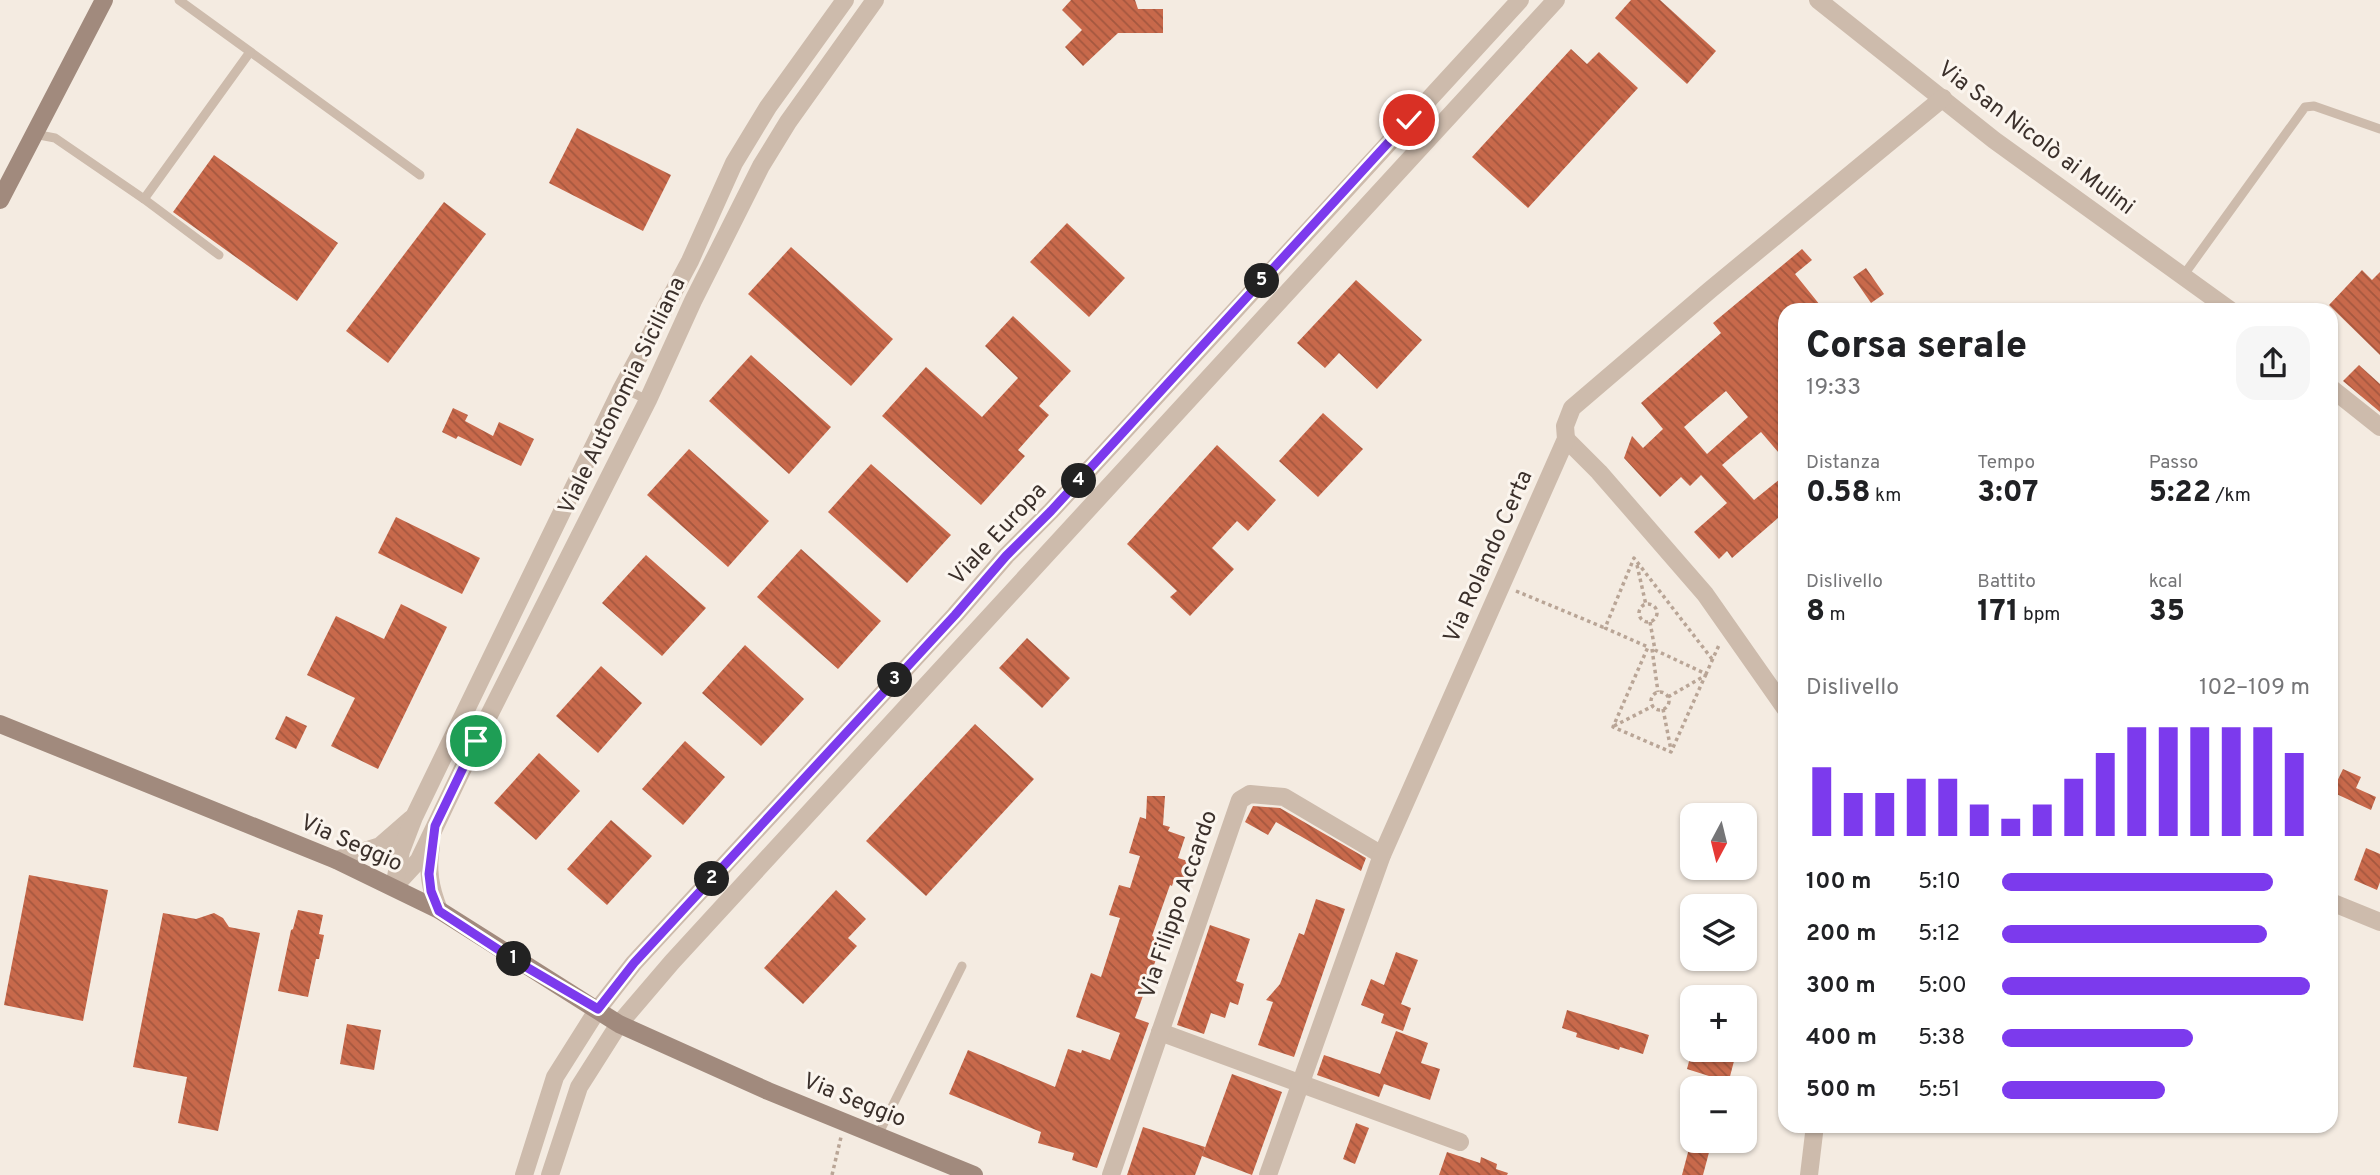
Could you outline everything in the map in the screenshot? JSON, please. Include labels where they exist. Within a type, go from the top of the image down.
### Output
[{"type":"street","points":[[0,200],[104,0]]},
{"type":"street","name":"Viale Autonomia Siciliana","points":[[394,887],[401,851],[414,817],[622,388],[690,261],[734,163],[768,107],[845,0]]},
{"type":"street","name":"Viale Autonomia Siciliana","points":[[394,887],[419,860],[761,166],[788,122],[876,0]]},
{"type":"street","name":"Viale Europa","points":[[524,1175],[555,1077],[598,1009],[634,963],[1520,0]]},
{"type":"street","points":[[550,1175],[579,1087],[619,1024],[672,961],[1556,0]]},
{"type":"street","name":"Via San Nicolò ai Mulini","points":[[1818,0],[1994,140],[2220,303]]},
{"type":"street","name":"Via Rolando Certa","points":[[1268,1175],[1382,855],[1566,439],[1565,426],[1572,408],[1710,290],[1943,99]]},
{"type":"street","points":[[2338,394],[2380,427]]},
{"type":"street","points":[[1566,439],[1599,472],[1705,594],[1778,698]]},
{"type":"street","name":"Via Seggio","points":[[0,724],[336,860],[439,911],[619,1024],[768,1091],[974,1175]]},
{"type":"street","name":"Via Filippo Accardo","points":[[1111,1175],[1240,800],[1250,794],[1284,797],[1382,855]]},
{"type":"street","name":"Viale Autonomia Siciliana","points":[[336,860],[380,846],[414,817]]},
{"type":"street","name":"Viale Autonomia Siciliana","points":[[435,826],[429,874],[431,891],[439,911]]},
{"type":"street","points":[[2338,905],[2380,922]]},
{"type":"street","points":[[1160,1032],[1460,1142]]},
{"type":"street","points":[[1809,1175],[1814,1133]]},
{"type":"lane","points":[[179,0],[420,175]]},
{"type":"lane","points":[[144,199],[250,52]]},
{"type":"lane","points":[[2183,276],[2305,107],[2314,106],[2380,129]]},
{"type":"lane","points":[[34,134],[55,138],[219,255]]},
{"type":"lane","points":[[1299,241],[1317,259]]},
{"type":"lane","points":[[622,388],[648,400]]},
{"type":"lane","points":[[955,615],[973,634]]},
{"type":"lane","points":[[878,1135],[962,966]]},
{"type":"path","points":[[1629,551],[1712,659]]},
{"type":"path","points":[[1605,628],[1634,558]]},
{"type":"path","points":[[1634,558],[1641,574],[1646,605]]},
{"type":"path","points":[[1501,584],[1706,674]]},
{"type":"path","points":[[1652,606],[1656,610],[1657,616],[1650,622],[1639,615],[1641,607],[1652,606]]},
{"type":"path","points":[[1650,622],[1658,692]]},
{"type":"path","points":[[1671,752],[1724,634],[1731,628]]},
{"type":"path","points":[[1613,727],[1652,649]]},
{"type":"path","points":[[1668,697],[1706,674]]},
{"type":"path","points":[[1658,692],[1668,697],[1668,705],[1663,709],[1653,706],[1651,697],[1658,692]]},
{"type":"path","points":[[1613,727],[1653,706]]},
{"type":"path","points":[[1663,709],[1671,752]]},
{"type":"path","points":[[1613,727],[1671,752]]},
{"type":"path","points":[[832,1175],[844,1121]]},
{"type":"building","points":[[1071,0],[1135,0],[1138,9],[1163,9],[1163,33],[1118,33],[1083,66],[1065,47],[1082,30],[1062,10]]},
{"type":"building","points":[[1631,0],[1660,0],[1716,51],[1687,84],[1615,18]]},
{"type":"building","points":[[1571,49],[1587,64],[1599,52],[1638,88],[1528,208],[1472,157]]},
{"type":"building","points":[[577,128],[671,175],[643,231],[549,183]]},
{"type":"building","points":[[214,155],[338,243],[297,301],[173,212]]},
{"type":"building","points":[[444,202],[486,234],[388,363],[346,331]]},
{"type":"building","points":[[1067,223],[1125,278],[1089,317],[1030,262]]},
{"type":"building","points":[[791,247],[893,339],[851,386],[748,294]]},
{"type":"building","points":[[1802,249],[1812,260],[1795,274],[1818,303],[1778,303],[1778,452],[1761,432],[1722,465],[1754,500],[1778,481],[1778,518],[1732,558],[1727,551],[1719,559],[1694,532],[1727,503],[1701,475],[1690,486],[1681,477],[1660,497],[1624,458],[1632,436],[1643,448],[1663,429],[1641,403],[1721,333],[1713,323]],"holes":[[[1726,391],[1748,417],[1707,454],[1684,427]]]},
{"type":"building","points":[[1866,268],[1884,294],[1871,303],[1853,277]]},
{"type":"building","points":[[2362,270],[2372,280],[2380,272],[2380,355],[2338,314],[2338,303],[2331,303]]},
{"type":"building","points":[[1356,280],[1422,340],[1377,389],[1339,353],[1325,368],[1297,343]]},
{"type":"building","points":[[1013,316],[1071,371],[1039,406],[1049,415],[1018,450],[1025,456],[981,505],[882,416],[926,367],[982,417],[1018,378],[985,346]]},
{"type":"building","points":[[751,355],[831,427],[789,474],[709,401]]},
{"type":"building","points":[[2359,365],[2380,384],[2380,412],[2343,381]]},
{"type":"building","points":[[453,408],[468,415],[465,421],[493,436],[499,422],[534,439],[521,466],[458,436],[456,439],[442,432]]},
{"type":"building","points":[[1323,413],[1363,449],[1318,497],[1279,461]]},
{"type":"building","points":[[1217,445],[1276,500],[1248,531],[1237,521],[1212,548],[1234,569],[1190,616],[1170,597],[1177,591],[1127,544]]},
{"type":"building","points":[[689,449],[769,521],[728,567],[647,495]]},
{"type":"building","points":[[871,464],[951,535],[907,583],[828,512]]},
{"type":"building","points":[[396,517],[480,558],[462,594],[378,553]]},
{"type":"building","points":[[801,549],[881,621],[838,669],[757,597]]},
{"type":"building","points":[[646,555],[706,608],[662,656],[602,603]]},
{"type":"building","points":[[401,604],[447,627],[378,769],[331,746],[355,698],[307,675],[336,616],[384,639]]},
{"type":"building","points":[[1027,638],[1070,678],[1042,708],[999,668]]},
{"type":"building","points":[[745,645],[804,699],[761,746],[702,693]]},
{"type":"building","points":[[601,666],[642,703],[598,753],[556,716]]},
{"type":"building","points":[[286,716],[307,726],[296,749],[275,739]]},
{"type":"building","points":[[975,724],[1034,779],[926,896],[866,841]]},
{"type":"building","points":[[685,741],[725,777],[683,825],[642,789]]},
{"type":"building","points":[[539,753],[580,791],[536,840],[494,803]]},
{"type":"building","points":[[2343,769],[2361,777],[2356,788],[2376,797],[2371,810],[2338,795],[2338,779]]},
{"type":"building","points":[[1147,796],[1165,796],[1163,825],[1170,827],[1168,831],[1185,837],[1178,858],[1194,863],[1186,887],[1173,883],[1170,885],[1152,936],[1163,940],[1135,1018],[1149,1023],[1097,1168],[1072,1160],[1074,1153],[1038,1143],[1041,1132],[949,1094],[968,1050],[1055,1087],[1068,1049],[1081,1053],[1082,1050],[1110,1060],[1120,1033],[1076,1017],[1091,973],[1101,977],[1120,918],[1109,915],[1119,885],[1130,888],[1140,856],[1129,853],[1140,817],[1146,819]]},
{"type":"building","points":[[1253,806],[1280,808],[1366,858],[1361,871],[1276,822],[1268,835],[1245,822]]},
{"type":"building","points":[[611,820],[652,856],[607,905],[567,869]]},
{"type":"building","points":[[2366,848],[2380,854],[2380,882],[2377,890],[2354,880]]},
{"type":"building","points":[[29,875],[108,890],[83,1021],[4,1005]]},
{"type":"building","points":[[836,890],[866,919],[848,938],[857,946],[803,1004],[764,968]]},
{"type":"building","points":[[1316,899],[1345,909],[1294,1057],[1258,1045],[1273,1002],[1266,1000],[1280,984],[1299,933],[1304,935]]},
{"type":"building","points":[[298,910],[323,915],[319,934],[324,935],[308,997],[278,991]]},
{"type":"building","points":[[163,913],[196,919],[214,913],[223,918],[229,927],[260,933],[218,1131],[178,1123],[187,1077],[133,1067]]},
{"type":"building","points":[[1210,925],[1250,939],[1236,981],[1244,984],[1238,1005],[1230,1002],[1225,1018],[1211,1013],[1204,1034],[1177,1025]]},
{"type":"building","points":[[1396,952],[1418,960],[1401,1004],[1411,1008],[1403,1031],[1381,1023],[1384,1014],[1361,1005],[1371,979],[1384,985]]},
{"type":"building","points":[[1567,1010],[1649,1035],[1643,1054],[1576,1037],[1577,1033],[1562,1028]]},
{"type":"building","points":[[347,1024],[381,1030],[374,1070],[340,1064]]},
{"type":"building","points":[[1396,1031],[1428,1043],[1421,1063],[1440,1069],[1430,1100],[1384,1084],[1379,1097],[1317,1075],[1324,1055],[1380,1074]]},
{"type":"building","points":[[1689,1062],[1734,1062],[1730,1076],[1709,1076],[1687,1069]]},
{"type":"building","points":[[1232,1074],[1282,1092],[1252,1175],[1202,1156]]},
{"type":"building","points":[[1356,1123],[1369,1128],[1355,1164],[1343,1159]]},
{"type":"building","points":[[1143,1127],[1205,1147],[1195,1175],[1127,1175]]},
{"type":"building","points":[[1447,1152],[1480,1163],[1481,1157],[1497,1164],[1496,1169],[1508,1173],[1439,1175]]},
{"type":"building","points":[[1688,1153],[1709,1153],[1703,1175],[1682,1175]]},
{"type":"route","points":[[476,741],[435,826],[429,874],[431,891],[439,911],[516,961],[598,1009],[634,963],[1409,120]]}]
